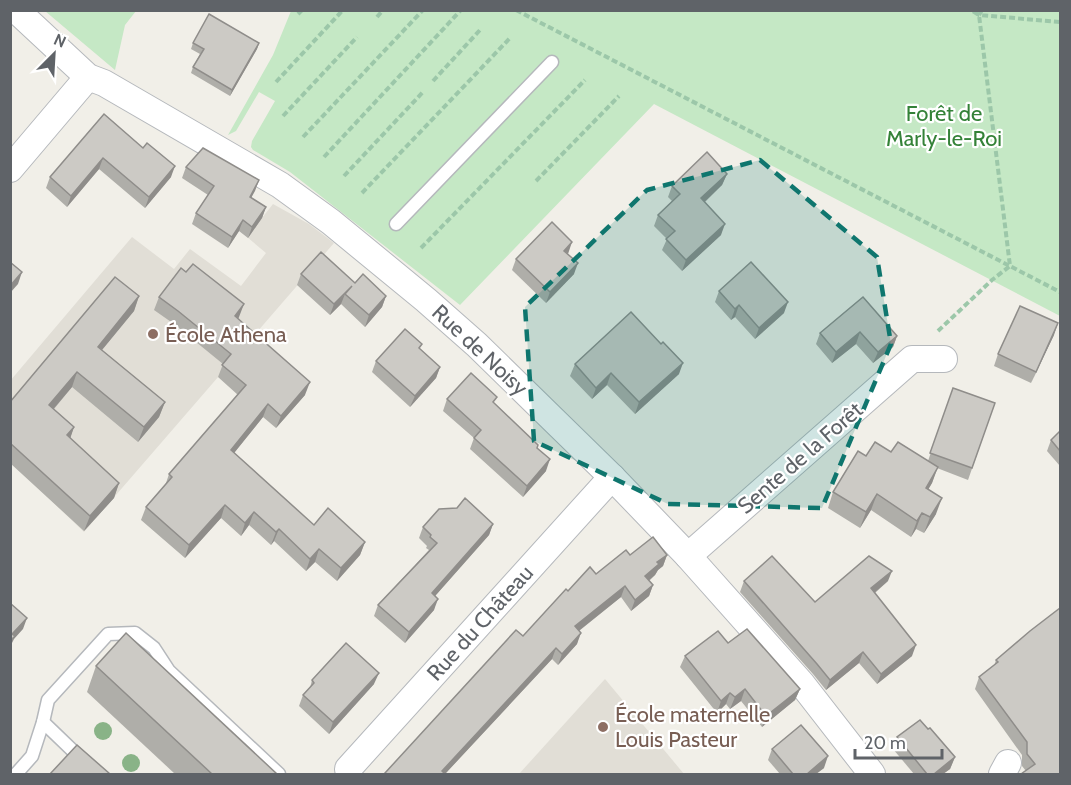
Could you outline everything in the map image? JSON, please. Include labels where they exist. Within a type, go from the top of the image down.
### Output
[{"type":"street","name":"Rue de Noisy","points":[[16,10],[88,77],[104,83],[280,185],[331,222],[477,345],[612,477],[688,556],[802,684],[872,774]]},
{"type":"street","points":[[10,169],[88,77]]},
{"type":"street","points":[[912,359],[944,359]]},
{"type":"street","name":"Sente de la Forêt","points":[[688,556],[912,359]]},
{"type":"street","name":"Rue du Château","points":[[348,769],[612,477]]},
{"type":"lane","points":[[396,224],[552,62]]},
{"type":"lane","points":[[16,774],[32,756],[48,700],[108,633],[135,633],[154,648],[169,671],[279,774]]},
{"type":"lane","points":[[43,722],[97,774]]},
{"type":"path","points":[[276,82],[343,10]]},
{"type":"path","points":[[377,17],[383,10]]},
{"type":"path","points":[[303,137],[423,10]]},
{"type":"path","points":[[324,158],[461,10]]},
{"type":"path","points":[[516,10],[1060,292]]},
{"type":"path","points":[[971,10],[1060,22]]},
{"type":"path","points":[[981,13],[1010,266]]},
{"type":"path","points":[[433,81],[480,30]]},
{"type":"path","points":[[283,116],[357,38]]},
{"type":"path","points":[[362,193],[511,38]]},
{"type":"path","points":[[421,248],[585,80]]},
{"type":"path","points":[[344,176],[423,92]]},
{"type":"path","points":[[536,181],[619,96]]},
{"type":"path","points":[[912,359],[935,333],[1010,266]]},
{"type":"highlighted area","points":[[760,160],[877,257],[891,344],[822,508],[668,504],[534,441],[525,307],[647,190]]},
{"type":"shaded area","name":"École Athena","points":[[273,204],[309,224],[334,243],[84,532],[11,462],[10,381],[132,237],[174,269],[190,249],[241,286],[266,253],[247,237]]},
{"type":"shaded area","name":"École maternelle Louis Pasteur","points":[[605,679],[684,774],[519,774]]},
{"type":"green space","points":[[45,11],[136,11],[125,25],[115,70]]},
{"type":"green space","name":"Forêt de Marly-le-Roi","points":[[291,11],[1060,11],[1060,316],[654,104],[460,305],[290,172],[253,150],[252,141],[275,101],[259,92],[236,131],[228,135],[273,55]]},
{"type":"building","points":[[209,14],[259,43],[232,90],[193,67],[204,49],[193,43]]},
{"type":"building","points":[[104,114],[143,148],[147,143],[175,166],[149,197],[103,158],[71,196],[50,177]]},
{"type":"building","points":[[203,148],[259,180],[250,197],[266,207],[252,227],[243,220],[232,237],[196,213],[214,186],[186,167]]},
{"type":"building","points":[[707,152],[727,174],[701,198],[725,224],[686,260],[666,239],[675,231],[658,215],[680,194],[672,186]]},
{"type":"building","points":[[552,222],[572,242],[564,251],[578,263],[550,292],[516,259]]},
{"type":"building","points":[[321,252],[355,283],[363,274],[386,296],[369,315],[345,294],[352,286],[334,304],[301,274]]},
{"type":"building","points":[[10,262],[22,272],[10,286]]},
{"type":"building","points":[[751,262],[788,302],[759,328],[739,305],[735,309],[719,291]]},
{"type":"building","points":[[193,264],[244,304],[235,316],[310,382],[281,416],[268,404],[231,450],[314,525],[328,508],[365,542],[341,568],[319,549],[310,559],[279,529],[276,532],[254,512],[245,523],[225,505],[189,545],[146,507],[172,477],[169,474],[246,385],[222,365],[231,354],[159,297],[181,268],[186,272]]},
{"type":"building","points":[[115,277],[139,296],[98,347],[165,402],[144,427],[77,372],[49,405],[74,427],[67,435],[119,483],[90,516],[10,443],[10,402]]},
{"type":"building","points":[[863,297],[897,336],[878,352],[860,332],[836,352],[820,333]]},
{"type":"building","points":[[1020,306],[1058,323],[1036,372],[998,354]]},
{"type":"building","points":[[631,312],[661,344],[663,342],[683,363],[639,402],[611,373],[596,388],[575,364]]},
{"type":"building","points":[[405,329],[422,344],[419,348],[440,367],[415,396],[376,361]]},
{"type":"building","points":[[471,373],[497,397],[493,402],[550,459],[527,486],[474,438],[481,430],[447,399]]},
{"type":"building","points":[[953,388],[995,403],[972,468],[930,453]]},
{"type":"building","points":[[1060,431],[1060,451],[1051,440]]},
{"type":"building","points":[[875,442],[891,452],[898,442],[938,467],[926,488],[942,498],[930,517],[922,513],[917,521],[877,494],[866,512],[833,492],[858,451],[866,456]]},
{"type":"building","points":[[465,498],[493,524],[432,593],[438,599],[409,632],[378,605],[437,543],[423,527],[439,509],[457,508]]},
{"type":"building","points":[[653,537],[667,555],[657,562],[659,564],[645,576],[653,585],[635,600],[625,586],[575,626],[581,633],[562,654],[556,648],[442,771],[445,774],[385,773],[516,630],[523,636],[566,589],[568,591],[590,567],[596,574],[626,550],[630,555]]},
{"type":"building","points":[[772,556],[815,602],[869,556],[892,571],[871,588],[916,645],[881,674],[863,652],[830,680],[744,581]]},
{"type":"building","points":[[10,603],[27,618],[12,634],[15,636],[10,641]]},
{"type":"building","points":[[1060,608],[1060,774],[1021,774],[1035,764],[1027,754],[1027,742],[979,677],[1030,631]]},
{"type":"building","points":[[747,629],[800,689],[766,716],[745,689],[735,697],[730,693],[721,701],[685,656],[718,631],[728,643]]},
{"type":"building","points":[[126,633],[277,774],[212,774],[96,666]]},
{"type":"building","points":[[346,643],[379,673],[333,722],[303,695],[314,683],[312,680]]},
{"type":"building","points":[[920,720],[955,757],[934,774],[927,774],[897,737]]},
{"type":"building","points":[[801,725],[828,756],[807,774],[793,774],[772,749]]},
{"type":"building","points":[[77,745],[110,774],[50,774]]},
{"type":"place","name":"École Athena","points":[[153,334]]},
{"type":"place","name":"École maternelle Louis Pasteur","points":[[603,727]]}]
